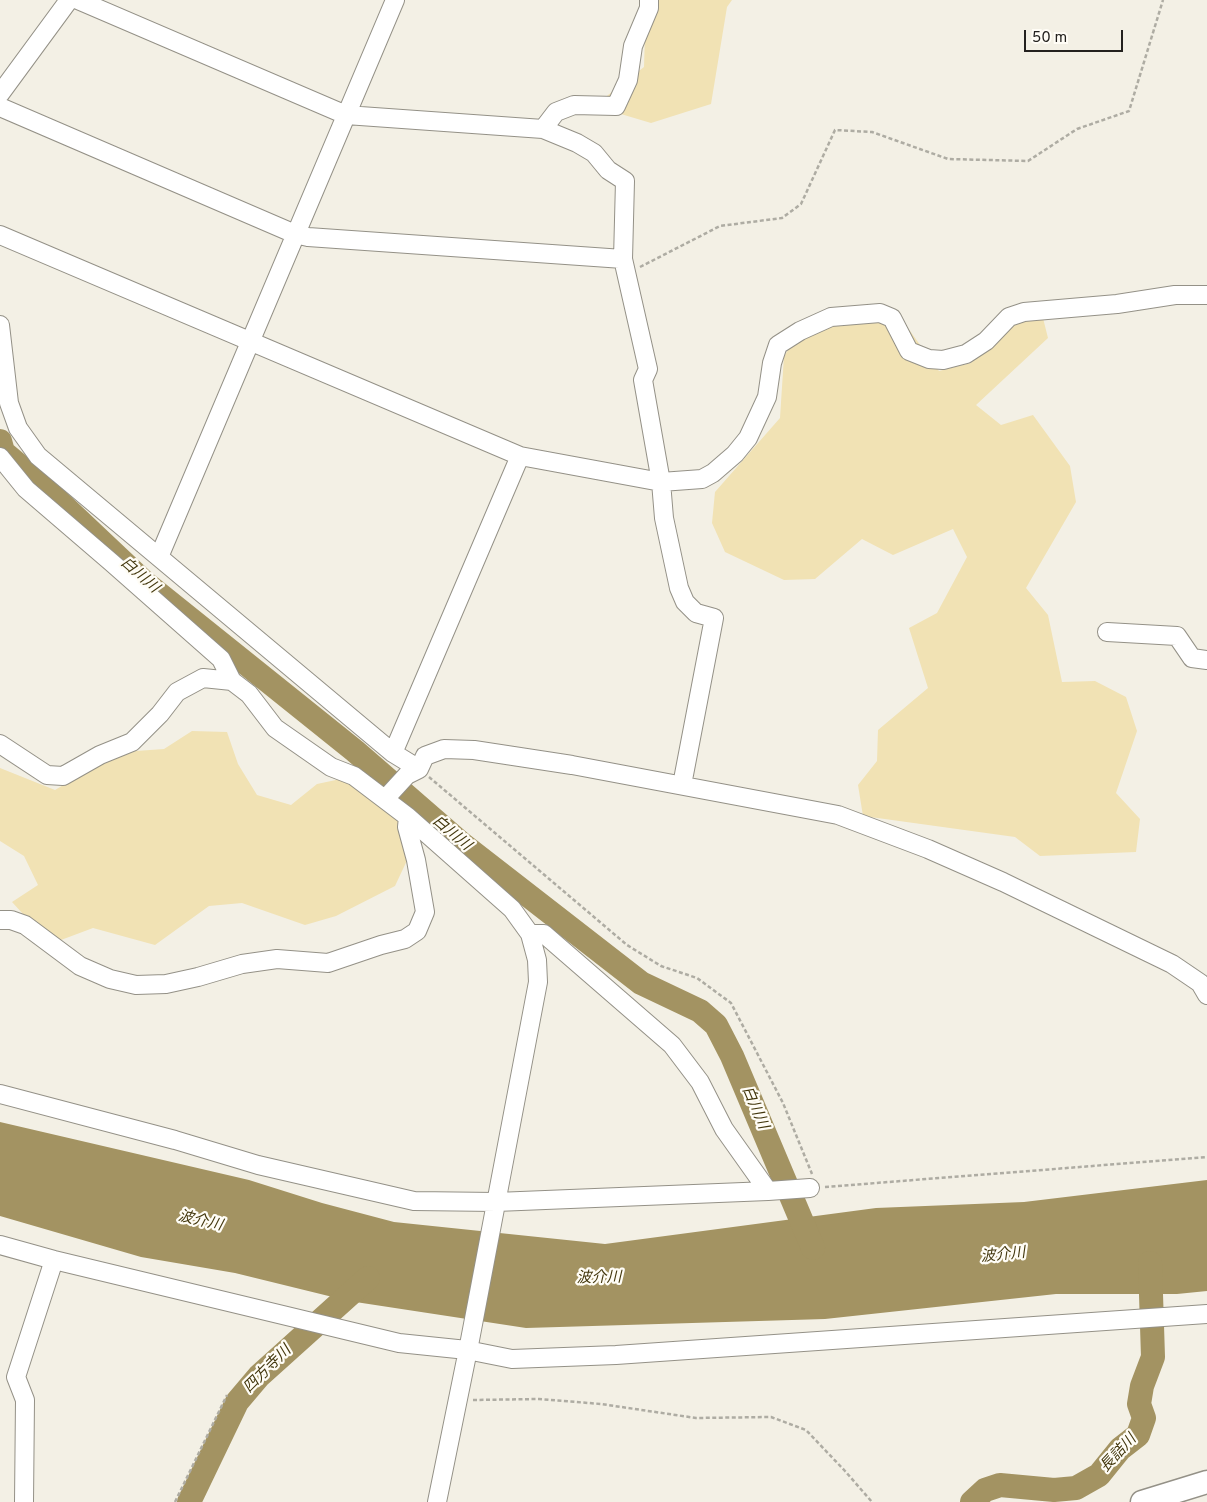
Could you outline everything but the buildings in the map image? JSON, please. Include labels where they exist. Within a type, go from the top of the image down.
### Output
[{"type":"main road","points":[[1142,1502],[1207,1482]]},
{"type":"street","points":[[0,94],[69,0]]},
{"type":"street","points":[[78,0],[346,115],[543,130],[577,143],[594,153],[608,170],[626,181],[624,266],[648,369],[643,380],[661,482],[664,518],[679,588],[685,602],[696,613],[714,618],[682,785]]},
{"type":"street","points":[[159,557],[395,0]]},
{"type":"street","points":[[543,130],[556,112],[574,105],[616,106],[628,80],[633,46],[649,8],[649,0]]},
{"type":"street","points":[[0,107],[295,234],[308,237],[624,266]]},
{"type":"street","points":[[0,235],[520,456],[661,482],[702,479],[713,474],[735,454],[748,438],[767,397],[772,363],[778,345],[800,331],[831,317],[880,313],[892,318],[909,351],[929,359],[943,360],[966,354],[986,340],[1009,317],[1024,312],[1117,304],[1176,295],[1207,295]]},
{"type":"street","points":[[0,325],[8,403],[18,428],[38,456],[393,752],[413,772]]},
{"type":"street","points":[[393,752],[520,456]]},
{"type":"street","points":[[0,457],[26,489],[220,659],[232,681],[249,694],[275,728],[331,767],[354,776],[388,796],[408,817],[512,909],[530,934],[537,960],[538,982],[437,1502]]},
{"type":"street","points":[[1107,632],[1178,636],[1192,658],[1207,660]]},
{"type":"street","points":[[0,744],[46,775],[63,776],[100,755],[132,742],[160,714],[177,692],[202,678],[232,681]]},
{"type":"street","points":[[388,796],[413,772],[426,756],[444,749],[474,750],[572,765],[838,815],[928,849],[1003,882],[1205,982]]},
{"type":"street","points":[[0,920],[11,920],[25,925],[80,966],[110,979],[136,985],[166,984],[242,964],[277,959],[328,963],[405,939],[417,931],[425,912],[416,860],[407,826],[408,817]]},
{"type":"street","points":[[530,934],[544,934],[672,1045],[700,1082],[724,1128],[776,1190]]},
{"type":"street","points":[[0,1094],[258,1164],[414,1202],[494,1210],[776,1190],[814,1185]]},
{"type":"street","points":[[0,1245],[54,1260],[399,1343],[469,1345],[512,1359],[616,1355],[1207,1314]]},
{"type":"street","points":[[24,1502],[25,1400],[16,1377],[54,1260]]},
{"type":"path","points":[[624,266],[720,226],[782,218],[801,204],[835,130],[872,132],[948,159],[1028,161],[1077,129],[1129,110],[1163,0]]},
{"type":"path","points":[[413,772],[627,945],[661,966],[697,978],[731,1002],[783,1103],[814,1185],[1207,1157]]},
{"type":"path","points":[[175,1502],[227,1395]]},
{"type":"path","points":[[457,1400],[539,1399],[601,1404],[696,1418],[771,1417],[806,1430],[846,1471],[872,1502]]},
{"type":"shaded area","points":[[646,0],[732,0],[727,7],[711,104],[651,123],[594,106],[644,67]]},
{"type":"shaded area","points":[[1040,306],[1048,338],[976,405],[1001,425],[1033,415],[1070,466],[1076,502],[1026,588],[1048,615],[1062,682],[1095,681],[1126,697],[1137,731],[1116,793],[1140,819],[1136,852],[1040,856],[1015,837],[863,816],[858,785],[877,761],[878,730],[928,688],[909,628],[937,613],[967,557],[953,529],[893,555],[862,539],[815,579],[784,580],[725,552],[712,523],[715,492],[780,418],[784,356],[801,331],[897,313],[939,371],[971,363],[1008,312]]},
{"type":"shaded area","points":[[192,731],[227,732],[238,764],[257,795],[291,805],[317,784],[350,777],[401,823],[410,854],[395,886],[336,916],[305,925],[242,903],[209,906],[155,945],[93,928],[61,940],[33,925],[12,902],[38,885],[24,856],[0,841],[0,768],[55,790],[99,764],[136,751],[164,749]]},
{"type":"water","name":"波介川","points":[[0,1122],[249,1180],[322,1203],[394,1222],[605,1244],[876,1208],[1024,1202],[1207,1180],[1207,1291],[1177,1294],[1056,1294],[825,1319],[526,1328],[349,1301],[235,1273],[141,1257],[0,1216]]},
{"type":"waterway","name":"白川川","points":[[0,441],[3,452],[35,479],[143,581],[355,751],[462,844],[641,983],[700,1011],[716,1025],[732,1056],[813,1248]]},
{"type":"waterway","name":"長詰川","points":[[972,1502],[985,1490],[1000,1485],[1054,1490],[1076,1488],[1099,1475],[1120,1449],[1138,1435],[1144,1418],[1139,1404],[1142,1386],[1153,1357],[1150,1263]]},
{"type":"waterway","name":"四方寺川","points":[[189,1502],[237,1402],[259,1376],[368,1278]]}]
